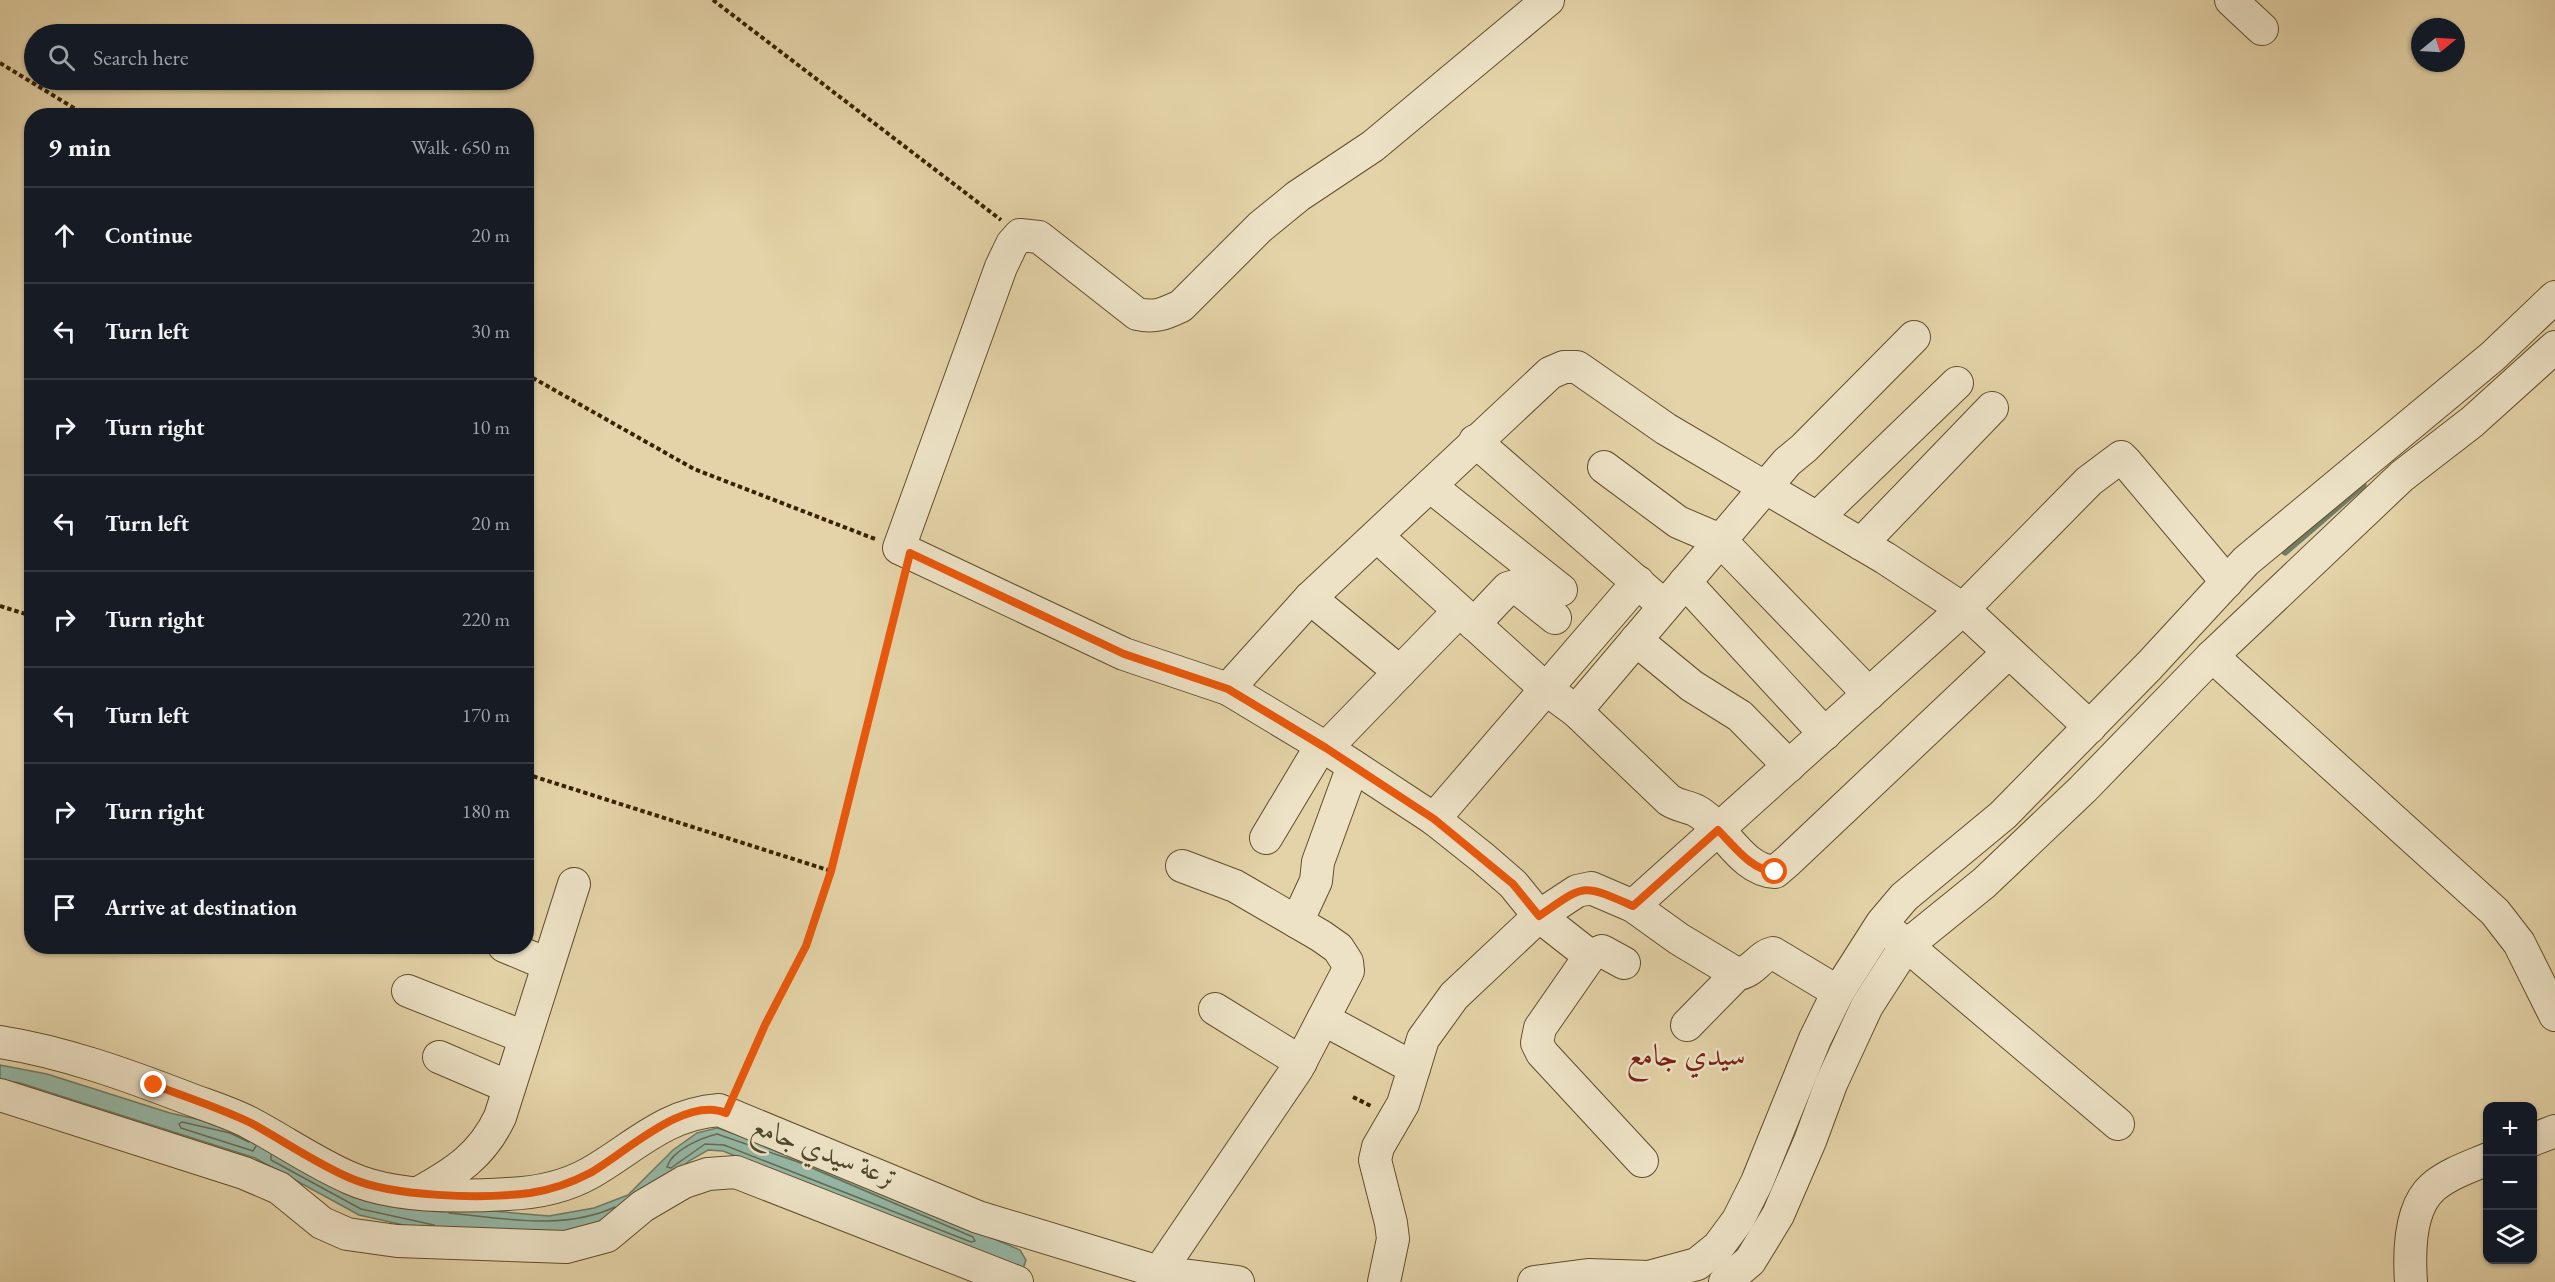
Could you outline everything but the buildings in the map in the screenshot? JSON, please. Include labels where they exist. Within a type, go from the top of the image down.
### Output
[{"type":"street","points":[[1548,0],[1373,146],[1298,196],[1260,227],[1180,306],[1166,313],[1153,317],[1137,314],[1039,237],[1020,235],[1001,267],[905,550],[1124,654],[1228,689],[1324,747],[1434,819],[1513,884],[1539,916],[1590,956]]},
{"type":"street","points":[[2231,0],[2262,29]]},
{"type":"street","points":[[1534,1282],[1588,1275],[1632,1278],[1666,1274],[1697,1264],[1718,1247],[1738,1220],[1757,1182],[1815,1039],[1838,992],[1882,923],[1904,897],[2003,815],[2090,727],[2246,561],[2493,356],[2555,297]]},
{"type":"street","points":[[1576,711],[1764,488],[1914,337]]},
{"type":"street","points":[[1725,1282],[1750,1261],[1778,1215],[1810,1141],[1830,1084],[1862,1016],[1905,947],[1984,883],[2084,789],[2212,656],[2402,476],[2472,422],[2555,347]]},
{"type":"street","points":[[1228,689],[1310,598],[1378,537],[1475,441],[1550,373],[1564,367],[1577,367],[1666,429],[1862,544],[1964,609],[2090,727]]},
{"type":"street","points":[[1817,518],[1957,383]]},
{"type":"street","points":[[1862,544],[1992,408]]},
{"type":"street","points":[[1475,441],[1664,607]]},
{"type":"street","points":[[1633,906],[1964,609],[2089,481],[2121,457],[2228,582]]},
{"type":"street","points":[[1604,467],[1678,522],[1719,540],[1869,694]]},
{"type":"street","points":[[1266,838],[1324,747],[1400,672],[1467,617],[1508,588],[1515,586],[1558,604],[1430,486]]},
{"type":"street","points":[[1378,537],[1546,689],[1576,711],[1670,800],[1677,806],[1695,810],[1747,860],[1766,871],[1775,872],[2009,652]]},
{"type":"street","points":[[1434,819],[1638,582]]},
{"type":"street","points":[[1685,582],[1825,734]]},
{"type":"street","points":[[1310,598],[1400,672]]},
{"type":"street","points":[[1636,640],[1692,686],[1740,716],[1789,766]]},
{"type":"street","points":[[2212,656],[2495,912],[2519,943],[2555,1015]]},
{"type":"street","points":[[1297,922],[1316,881],[1318,862],[1353,766]]},
{"type":"street","points":[[1159,1272],[1301,1062],[1348,971],[1347,962],[1338,948],[1297,922],[1234,886],[1182,866]]},
{"type":"street","points":[[420,1192],[450,1175],[488,1141],[500,1117],[574,884]]},
{"type":"street","points":[[1384,1282],[1393,1239],[1390,1215],[1375,1160],[1378,1147],[1403,1104],[1423,1039],[1454,996],[1539,916],[1577,891],[1591,888],[1633,906],[1679,939],[1737,974]]},
{"type":"street","points":[[1882,923],[1905,947],[2118,1124]]},
{"type":"street","points":[[1624,963],[1602,951],[1590,956],[1540,1028],[1537,1043],[1542,1053],[1642,1161]]},
{"type":"street","points":[[1687,1024],[1737,974],[1752,968],[1767,954],[1773,953],[1838,992]]},
{"type":"street","points":[[523,954],[547,964]]},
{"type":"street","points":[[408,991],[524,1037]]},
{"type":"street","points":[[1215,1009],[1301,1062]]},
{"type":"street","points":[[1323,1019],[1414,1068]]},
{"type":"street","points":[[0,1042],[72,1059],[154,1085],[250,1123],[312,1160],[352,1179],[395,1191],[505,1194],[555,1188],[588,1174],[675,1119],[697,1112],[719,1110],[978,1217],[1159,1272],[1238,1282]]},
{"type":"street","points":[[439,1057],[509,1087]]},
{"type":"street","points":[[0,1095],[244,1173],[279,1188],[322,1223],[348,1234],[416,1243],[566,1246],[607,1236],[642,1206],[684,1182],[708,1174],[736,1172],[1017,1282],[1035,1234]]},
{"type":"street","points":[[2537,1138],[2555,1131]]},
{"type":"street","points":[[2411,1282],[2414,1225],[2422,1202],[2432,1188],[2458,1171],[2483,1161]]},
{"type":"path","points":[[713,0],[1020,235]]},
{"type":"path","points":[[0,63],[24,78]]},
{"type":"path","points":[[44,90],[74,108]]},
{"type":"path","points":[[534,379],[694,469],[905,550],[831,871],[806,946],[765,1025],[726,1113]]},
{"type":"path","points":[[0,606],[24,614]]},
{"type":"path","points":[[534,777],[831,871]]},
{"type":"water","points":[[0,1065],[47,1074],[170,1113],[232,1127],[447,1207],[549,1216],[594,1208],[628,1195],[673,1150],[697,1133],[717,1128],[800,1156],[1020,1250],[1026,1260],[1023,1269],[723,1151],[708,1150],[689,1161],[624,1217],[587,1233],[426,1230],[359,1215],[255,1158],[20,1083],[0,1080]]},
{"type":"waterway","points":[[2285,552],[2363,485]]},
{"type":"district","name":"سيدي جامع","points":[[1686,1055]]},
{"type":"route","points":[[154,1085],[250,1123],[312,1160],[352,1179],[395,1191],[505,1194],[529,1193],[555,1188],[588,1174],[675,1119],[697,1112],[719,1110],[726,1113],[765,1025],[806,946],[831,871],[910,553],[1124,654],[1228,689],[1326,748],[1434,819],[1513,884],[1539,916],[1577,891],[1591,888],[1633,906],[1718,830],[1747,860],[1766,871],[1775,872]]},
{"type":"water label","name":"ترعة سيدي جامع","points":[[826,1151]]}]
